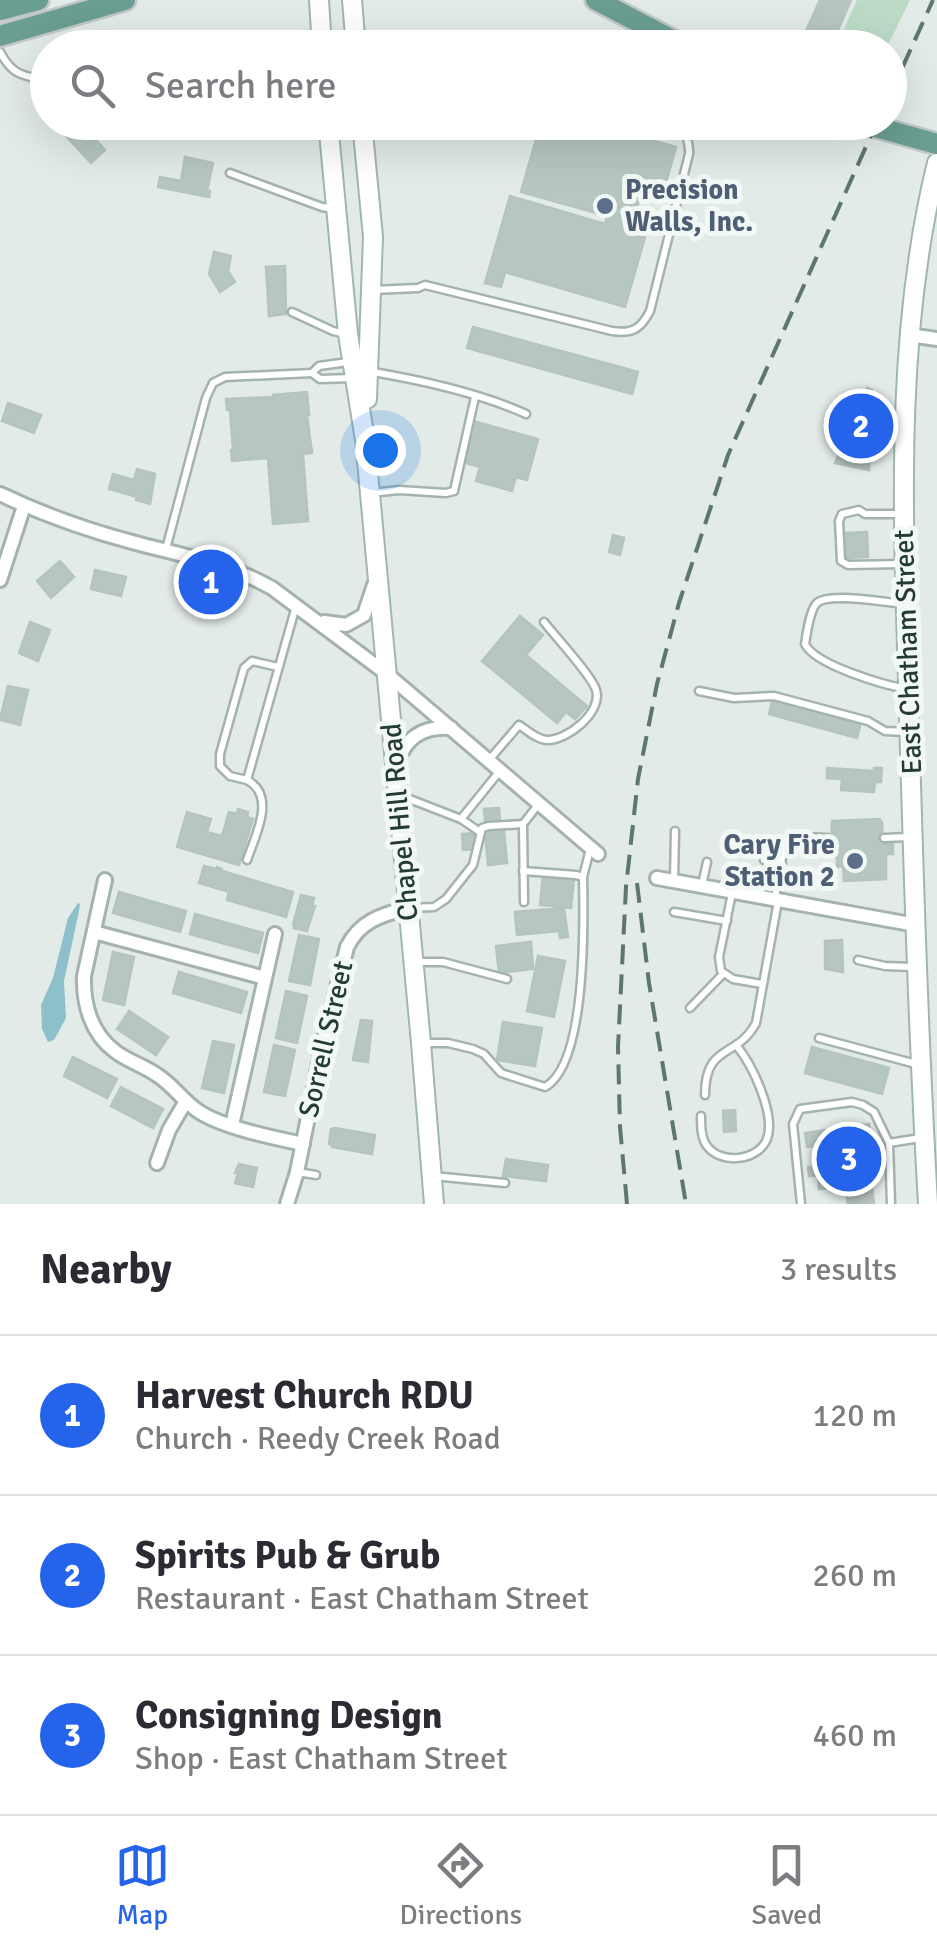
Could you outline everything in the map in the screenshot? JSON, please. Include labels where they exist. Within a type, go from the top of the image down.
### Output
[{"type":"main road","points":[[0,10],[38,0]]},
{"type":"main road","points":[[0,36],[125,0]]},
{"type":"main road","points":[[319,0],[321,30]]},
{"type":"main road","points":[[352,0],[354,30]]},
{"type":"main road","points":[[596,0],[654,30]]},
{"type":"main road","points":[[907,136],[937,144]]},
{"type":"main road","name":"Chapel Hill Road","points":[[329,140],[348,334],[358,370],[365,440],[434,1204]]},
{"type":"main road","name":"Chapel Hill Road","points":[[358,370],[372,290],[364,140]]},
{"type":"main road","name":"East Chatham Street","points":[[928,1204],[930,1149],[922,1066],[908,689],[904,423],[909,335],[937,163]]},
{"type":"street","points":[[909,335],[937,339]]},
{"type":"street","points":[[0,494],[101,533],[206,560],[255,578],[387,674],[594,851]]},
{"type":"street","points":[[0,580],[24,506]]},
{"type":"street","points":[[315,619],[346,624],[364,615],[377,563]]},
{"type":"street","points":[[396,766],[406,742],[417,733],[451,728]]},
{"type":"street","points":[[657,878],[776,900],[856,907],[916,925]]},
{"type":"street","points":[[105,880],[83,992],[86,1009],[106,1044],[162,1078],[206,1116],[303,1144]]},
{"type":"street","name":"Sorrell Street","points":[[287,1204],[347,947],[355,933],[372,920],[408,908]]},
{"type":"street","points":[[94,932],[265,978]]},
{"type":"street","points":[[232,1126],[275,934]]},
{"type":"street","points":[[157,1163],[168,1130],[186,1102]]},
{"type":"lane","points":[[0,52],[15,73],[30,77]]},
{"type":"lane","points":[[372,290],[424,285],[612,331],[633,331],[650,311],[689,140]]},
{"type":"lane","points":[[230,173],[322,208],[335,209]]},
{"type":"lane","points":[[292,312],[348,334]]},
{"type":"lane","points":[[166,550],[206,398],[214,383],[224,377],[312,372],[319,366],[358,370],[398,376],[526,414]]},
{"type":"lane","points":[[312,372],[320,379],[358,370]]},
{"type":"lane","points":[[370,494],[399,490],[446,494],[454,490],[475,397]]},
{"type":"lane","points":[[904,514],[865,514],[859,510],[842,514],[838,521],[841,561],[848,565],[905,564]]},
{"type":"lane","points":[[906,604],[822,600],[815,606],[805,644],[812,655],[876,682],[908,689]]},
{"type":"lane","points":[[247,780],[296,605]]},
{"type":"lane","points":[[489,761],[519,725],[538,738],[554,739],[583,723],[594,708],[597,696],[592,682],[544,622]]},
{"type":"lane","points":[[248,860],[263,802],[258,787],[226,773],[220,766],[220,754],[244,668],[256,661],[278,667]]},
{"type":"lane","points":[[699,691],[728,698],[774,696],[868,720],[883,730],[910,732]]},
{"type":"lane","points":[[461,820],[500,771]]},
{"type":"lane","points":[[398,794],[480,832]]},
{"type":"lane","points":[[524,902],[524,824],[539,804]]},
{"type":"lane","points":[[408,908],[434,906],[446,898],[473,865],[480,832],[488,826],[524,824]]},
{"type":"lane","points":[[674,881],[675,830]]},
{"type":"lane","points":[[884,838],[913,837]]},
{"type":"lane","points":[[704,1095],[712,1062],[754,1028],[786,850],[792,841],[828,838]]},
{"type":"lane","points":[[421,1042],[474,1048],[501,1073],[545,1087],[552,1084],[569,1048],[579,1000],[584,948],[583,878],[594,851]]},
{"type":"lane","points":[[764,860],[782,863]]},
{"type":"lane","points":[[702,886],[707,862]]},
{"type":"lane","points":[[523,871],[583,878]]},
{"type":"lane","points":[[733,892],[719,962],[724,974],[733,979],[762,984]]},
{"type":"lane","points":[[674,912],[727,921]]},
{"type":"lane","points":[[858,960],[918,967]]},
{"type":"lane","points":[[412,962],[450,963],[507,980]]},
{"type":"lane","points":[[690,1008],[724,974]]},
{"type":"lane","points":[[819,1038],[922,1066]]},
{"type":"lane","points":[[700,1116],[704,1142],[712,1151],[743,1157],[765,1143],[770,1121],[750,1062],[736,1045]]},
{"type":"lane","points":[[801,1204],[793,1124],[800,1110],[852,1102],[874,1112],[889,1143],[891,1204]]},
{"type":"lane","points":[[889,1143],[930,1149]]},
{"type":"lane","points":[[297,1172],[316,1175]]},
{"type":"lane","points":[[432,1176],[504,1183]]},
{"type":"green space","points":[[857,0],[910,0],[895,30],[844,30]]},
{"type":"water","points":[[78,903],[64,981],[66,1018],[54,1040],[48,1042],[42,1029],[41,1005],[53,978],[68,918]]},
{"type":"building","points":[[820,0],[851,0],[838,30],[806,30]]},
{"type":"building","points":[[70,140],[96,140],[105,150],[91,163]]},
{"type":"building","name":"Precision Walls, Inc.","points":[[536,140],[652,140],[676,147],[665,186],[645,180],[630,232],[645,237],[625,307],[505,272],[501,287],[485,283],[510,196],[605,224],[607,216],[521,192]]},
{"type":"building","points":[[185,157],[213,163],[209,197],[158,187],[160,177],[181,181]]},
{"type":"building","points":[[214,252],[231,256],[228,271],[235,282],[220,292],[209,274]]},
{"type":"building","points":[[285,266],[286,314],[269,316],[266,267]]},
{"type":"building","points":[[473,327],[638,372],[632,394],[467,348]]},
{"type":"building","points":[[867,388],[872,390],[869,470],[835,463]]},
{"type":"building","points":[[307,392],[312,453],[303,454],[308,521],[273,524],[268,458],[232,461],[226,399]]},
{"type":"building","points":[[8,403],[41,415],[34,433],[2,421]]},
{"type":"building","points":[[473,421],[538,439],[527,480],[516,477],[512,491],[476,481],[480,467],[462,462]]},
{"type":"building","points":[[137,469],[155,474],[150,504],[109,489],[113,474],[134,480]]},
{"type":"building","points":[[867,532],[868,557],[847,558],[843,550],[845,533]]},
{"type":"building","points":[[613,535],[624,538],[620,555],[609,552]]},
{"type":"building","points":[[60,561],[74,577],[51,598],[37,581]]},
{"type":"building","points":[[95,570],[126,577],[121,596],[91,589]]},
{"type":"building","points":[[520,616],[543,635],[526,655],[587,706],[575,719],[566,712],[557,723],[482,661]]},
{"type":"building","points":[[30,622],[50,630],[38,661],[19,653]]},
{"type":"building","points":[[8,686],[28,690],[20,725],[0,720]]},
{"type":"building","points":[[773,698],[861,722],[857,738],[769,714]]},
{"type":"building","points":[[827,768],[882,768],[881,782],[875,782],[874,792],[841,790],[842,779],[827,778]]},
{"type":"building","points":[[499,808],[500,820],[485,821],[484,809]]},
{"type":"building","points":[[238,809],[248,812],[247,817],[253,819],[239,865],[177,847],[187,812],[211,819],[207,832],[222,836],[229,812],[237,814]]},
{"type":"building","points":[[880,819],[883,844],[893,843],[893,854],[886,854],[886,879],[844,881],[843,866],[837,867],[837,857],[831,857],[832,821]]},
{"type":"building","points":[[504,831],[507,863],[488,865],[485,832]]},
{"type":"building","points":[[475,833],[476,849],[463,850],[462,834]]},
{"type":"building","points":[[204,866],[293,892],[286,917],[227,900],[229,892],[199,883]]},
{"type":"building","points":[[543,875],[574,878],[571,908],[540,905]]},
{"type":"building","points":[[119,892],[186,911],[180,932],[113,913]]},
{"type":"building","points":[[301,895],[314,898],[307,931],[293,925]]},
{"type":"building","points":[[564,908],[568,937],[560,938],[559,931],[517,935],[515,912]]},
{"type":"building","points":[[195,914],[263,933],[258,953],[190,934]]},
{"type":"building","points":[[299,935],[319,939],[310,985],[289,981]]},
{"type":"building","points":[[842,940],[843,972],[825,969],[825,941]]},
{"type":"building","points":[[531,942],[533,969],[499,973],[496,946]]},
{"type":"building","points":[[113,952],[134,957],[124,1005],[103,1000]]},
{"type":"building","points":[[538,956],[565,961],[554,1017],[527,1011]]},
{"type":"building","points":[[179,972],[247,992],[241,1013],[173,993]]},
{"type":"building","points":[[286,991],[307,996],[297,1043],[276,1038]]},
{"type":"building","points":[[129,1011],[168,1037],[156,1055],[117,1029]]},
{"type":"building","points":[[361,1020],[372,1021],[368,1062],[353,1060]]},
{"type":"building","points":[[503,1022],[542,1028],[535,1066],[497,1060]]},
{"type":"building","points":[[213,1041],[234,1045],[224,1093],[202,1088]]},
{"type":"building","points":[[274,1045],[295,1050],[285,1096],[264,1092]]},
{"type":"building","points":[[812,1047],[889,1068],[882,1094],[805,1073]]},
{"type":"building","points":[[73,1057],[117,1079],[107,1098],[64,1076]]},
{"type":"building","points":[[121,1087],[163,1109],[153,1128],[111,1106]]},
{"type":"building","points":[[735,1110],[736,1131],[724,1132],[723,1111]]},
{"type":"building","points":[[869,1124],[876,1180],[871,1181],[874,1204],[848,1204],[845,1186],[819,1189],[818,1175],[809,1176],[808,1167],[817,1166],[815,1146],[807,1147],[805,1133]]},
{"type":"building","points":[[331,1129],[375,1135],[372,1154],[332,1147]]},
{"type":"building","points":[[506,1159],[548,1165],[546,1181],[503,1176]]},
{"type":"building","points":[[239,1164],[257,1168],[253,1187],[235,1183]]},
{"type":"railway","points":[[907,57],[933,0]]},
{"type":"railway","points":[[627,1204],[618,1047],[626,887],[638,779],[657,684],[728,455],[869,140]]},
{"type":"railway","points":[[637,883],[649,983],[686,1204]]},
{"type":"place","name":"Precision Walls, Inc.","points":[[605,206]]},
{"type":"place","name":"Spirits Pub & Grub","points":[[861,426]]},
{"type":"place","name":"Harvest Church RDU","points":[[211,582]]},
{"type":"place","name":"Cary Fire Station 2","points":[[855,861]]},
{"type":"place","name":"Consigning Design","points":[[849,1159]]}]
